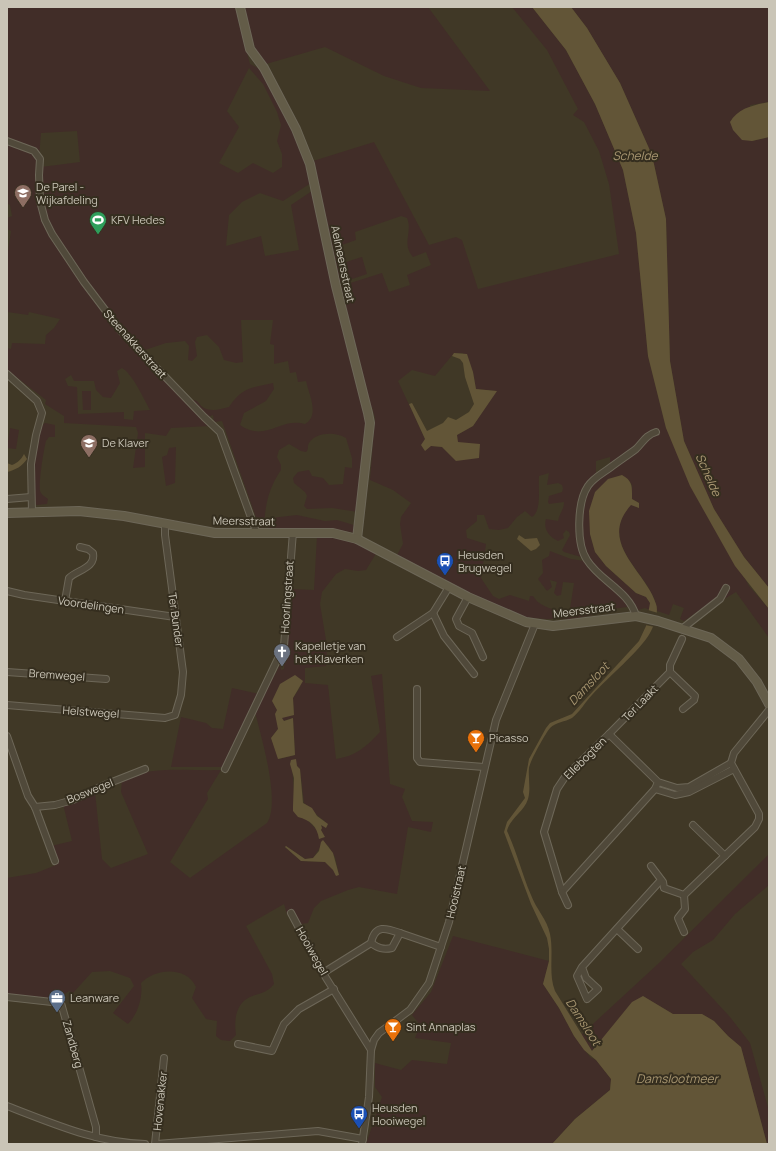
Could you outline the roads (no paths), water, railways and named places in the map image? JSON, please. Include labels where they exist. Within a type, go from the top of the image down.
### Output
[{"type":"main road","name":"Aelmeersstraat","points":[[240,7],[250,49],[264,68],[296,129],[310,164],[336,286],[368,413],[370,424],[357,539]]},
{"type":"main road","name":"Meersstraat","points":[[7,513],[60,511],[98,512],[215,533],[333,533],[357,539],[468,597],[514,618],[535,624],[566,625],[636,616],[658,620],[711,638],[731,651],[748,669],[769,704]]},
{"type":"street","name":"Steenakkerstraat","points":[[7,141],[34,151],[40,159],[39,190],[45,220],[59,245],[109,316],[135,347],[220,432],[257,534]]},
{"type":"street","points":[[7,374],[37,401],[42,413],[36,435],[31,464],[32,512]]},
{"type":"street","name":"Meersstraat","points":[[636,616],[630,602],[587,560],[582,548],[579,525],[584,492],[594,479],[636,449],[646,436],[656,432]]},
{"type":"street","points":[[7,499],[31,497]]},
{"type":"street","name":"Ter Bunder","points":[[165,524],[165,535],[183,672],[181,695],[175,715]]},
{"type":"street","name":"Hoorlingstraat","points":[[225,769],[284,647],[293,532]]},
{"type":"street","points":[[65,600],[69,578],[88,566],[94,557],[88,549],[80,547]]},
{"type":"street","points":[[397,637],[433,614],[448,587]]},
{"type":"street","points":[[683,628],[720,599],[726,588]]},
{"type":"street","name":"Voordelingen","points":[[7,591],[175,617]]},
{"type":"street","points":[[468,597],[456,619],[459,626],[472,633],[483,657]]},
{"type":"street","points":[[433,614],[444,636],[474,674]]},
{"type":"street","name":"Hooistraat","points":[[362,1141],[370,1091],[371,1050],[374,1040],[379,1033],[410,1010],[429,983],[449,922],[496,720],[535,624]]},
{"type":"street","name":"Ter Laakt","points":[[610,734],[670,672],[670,665],[682,639]]},
{"type":"street","name":"Bremwegel","points":[[7,672],[106,679]]},
{"type":"street","points":[[670,672],[695,696],[694,700],[683,709]]},
{"type":"street","points":[[417,689],[417,758],[420,762],[484,767]]},
{"type":"street","name":"Helstwegel","points":[[7,705],[165,718],[175,715]]},
{"type":"street","points":[[684,895],[755,827],[759,819],[759,814],[732,766],[734,754],[769,710]]},
{"type":"street","name":"Ellebogten","points":[[568,905],[562,892],[544,832],[557,789],[566,777],[610,734],[658,782],[677,788],[689,787],[732,766]]},
{"type":"street","points":[[7,736],[28,796],[35,807],[55,861]]},
{"type":"street","points":[[655,789],[675,794],[689,792],[732,766]]},
{"type":"street","name":"Boswegel","points":[[35,807],[73,800],[102,786],[145,769]]},
{"type":"street","points":[[562,892],[655,789],[658,782]]},
{"type":"street","points":[[693,825],[725,856]]},
{"type":"street","points":[[651,866],[661,880],[664,888]]},
{"type":"street","points":[[582,967],[586,978],[599,989],[587,1000],[576,976],[582,967],[661,880]]},
{"type":"street","points":[[645,898],[656,889],[664,888],[684,895]]},
{"type":"street","points":[[684,895],[685,909],[678,918],[684,932]]},
{"type":"street","name":"Hooiwegel","points":[[291,913],[323,973],[371,1050]]},
{"type":"street","points":[[371,943],[372,935],[376,930],[384,928],[441,947]]},
{"type":"street","points":[[617,929],[638,949]]},
{"type":"street","points":[[371,943],[376,947],[385,950],[392,948],[400,933]]},
{"type":"street","points":[[323,973],[371,943]]},
{"type":"street","points":[[238,1044],[272,1051],[284,1024],[299,1008],[334,989]]},
{"type":"street","name":"Zandberg","points":[[7,997],[36,999],[61,1003],[96,1127],[96,1138]]},
{"type":"street","name":"Hovenakker","points":[[156,1144],[164,1058]]},
{"type":"street","points":[[7,1106],[72,1131],[96,1138],[145,1144]]},
{"type":"street","points":[[156,1144],[318,1131],[362,1141]]},
{"type":"water","name":"Schelde","points":[[532,7],[571,7],[587,28],[620,83],[652,155],[666,219],[670,361],[684,441],[714,509],[744,557],[769,588],[769,609],[735,566],[690,486],[666,428],[648,356],[636,233],[623,170],[595,104],[566,50]]},
{"type":"water","points":[[769,102],[769,137],[752,141],[742,140],[733,130],[730,122],[733,117],[742,110],[758,104]]},
{"type":"water","points":[[454,353],[467,354],[473,372],[476,389],[497,391],[473,426],[457,435],[458,442],[480,444],[479,458],[456,461],[442,447],[431,446],[425,451],[421,445],[425,439],[409,404],[412,403],[427,431],[443,423],[448,417],[456,420],[469,412],[474,404],[465,377],[463,363],[460,359],[452,356]]},
{"type":"water","points":[[24,454],[27,459],[23,464],[16,469],[7,472],[7,463],[12,465],[16,463]]},
{"type":"water","name":"Damslootmeer","points":[[622,475],[630,482],[632,488],[632,499],[639,503],[639,508],[631,505],[622,519],[619,532],[621,544],[627,556],[651,592],[657,607],[654,623],[650,633],[639,648],[589,698],[575,716],[555,724],[550,728],[538,748],[529,768],[529,791],[526,804],[511,822],[507,831],[533,900],[549,929],[551,941],[552,978],[555,991],[592,1051],[632,1002],[643,996],[673,1014],[702,1014],[714,1021],[741,1047],[767,1144],[552,1144],[575,1119],[610,1090],[611,1079],[596,1060],[584,1050],[543,984],[549,961],[547,938],[531,904],[504,832],[507,822],[525,798],[523,792],[529,759],[546,728],[550,723],[572,714],[639,641],[646,626],[650,603],[646,597],[636,593],[606,566],[595,552],[590,534],[589,511],[595,492],[608,479]]},
{"type":"water","points":[[519,535],[525,539],[537,538],[540,545],[531,551],[517,539]]},
{"type":"water","points":[[295,675],[303,681],[293,698],[294,715],[282,718],[284,721],[293,718],[295,755],[278,759],[271,738],[278,729],[275,714],[277,710],[272,701],[280,684]]},
{"type":"water","points":[[296,759],[297,766],[300,769],[303,803],[312,808],[317,816],[328,824],[326,828],[321,825],[321,830],[325,837],[319,839],[315,827],[306,820],[298,817],[293,811],[294,778],[290,764],[291,760]]},
{"type":"water","points":[[323,840],[333,853],[339,875],[336,876],[333,870],[325,862],[301,861],[285,847],[286,846],[305,859],[313,858],[319,851]]},
{"type":"place","name":"De Parel - Wijkafdeling","points":[[23,208]]},
{"type":"place","name":"KFV Hedes","points":[[98,235]]},
{"type":"place","name":"De Klaver","points":[[89,458]]},
{"type":"place","name":"Heusden Brugwegel","points":[[445,576]]},
{"type":"place","name":"Kapelletje van het Klaverken","points":[[282,667]]},
{"type":"place","name":"Picasso","points":[[476,753]]},
{"type":"place","name":"Leanware","points":[[57,1013]]},
{"type":"place","name":"Sint Annaplas","points":[[393,1042]]},
{"type":"place","name":"Heusden Hooiwegel","points":[[359,1129]]},
{"type":"water label","name":"Damsloot","points":[[589,684]]},
{"type":"water label","name":"Damsloot","points":[[583,1022]]}]
